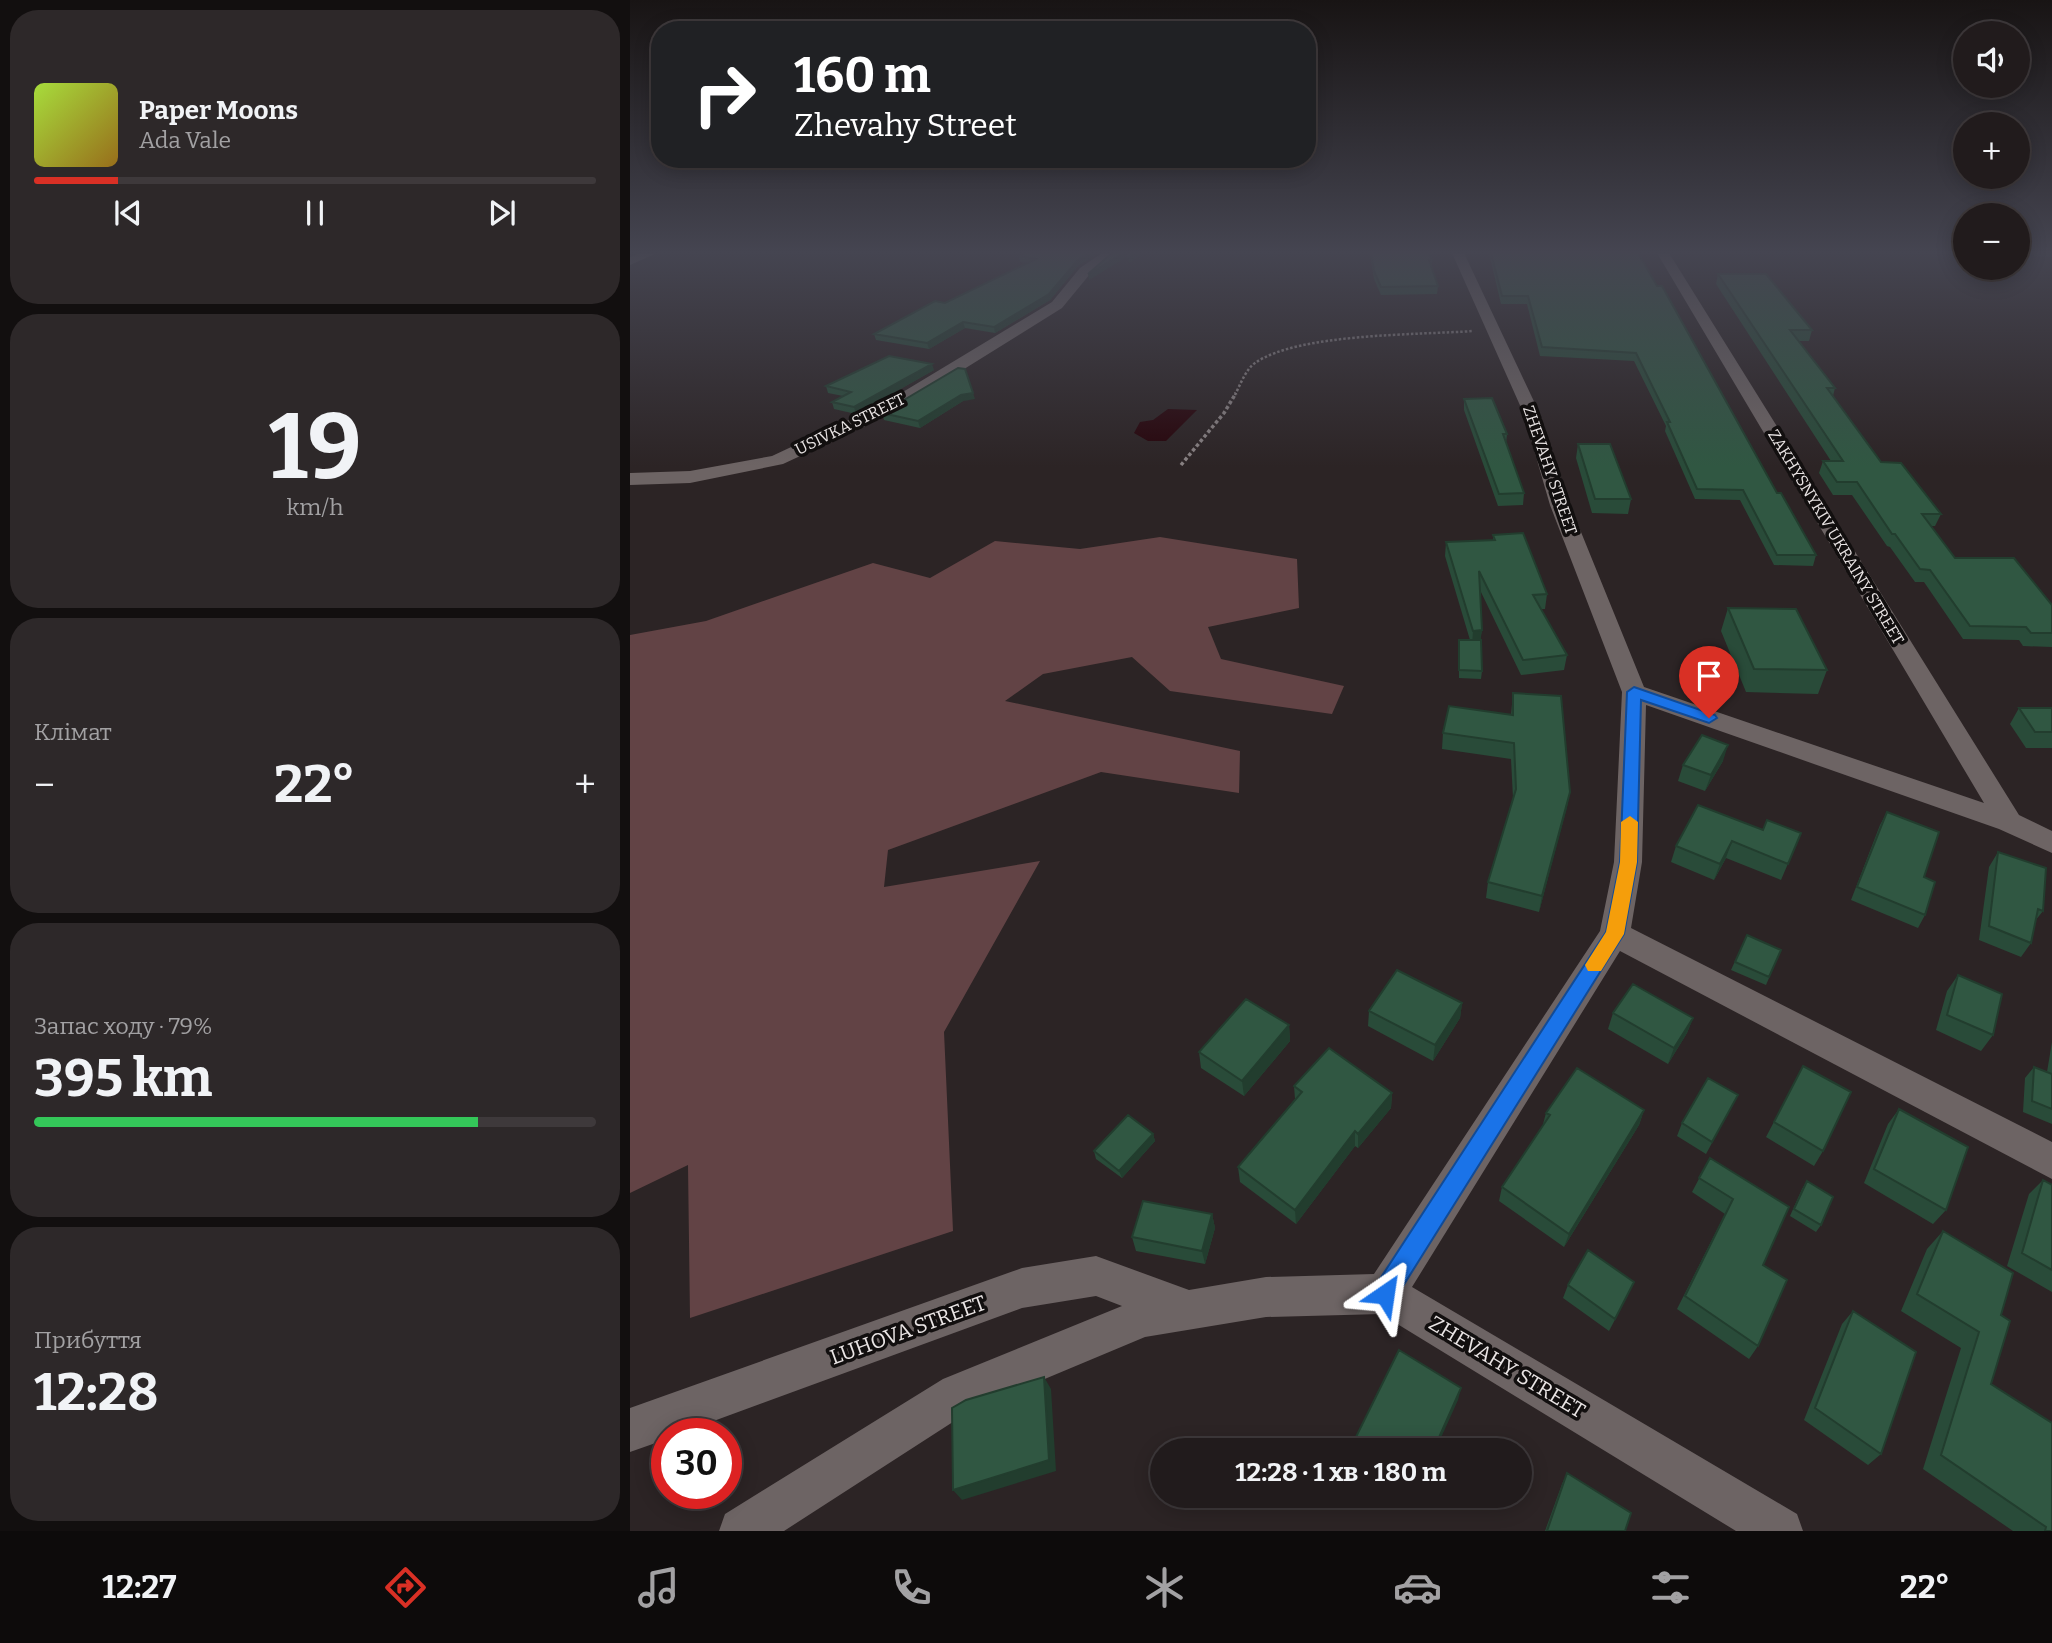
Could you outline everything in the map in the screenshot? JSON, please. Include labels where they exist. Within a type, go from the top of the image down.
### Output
[{"type":"street","name":"USIVKA STREET","points":[[630,479],[690,477],[778,460],[889,408],[1025,324]]},
{"type":"street","name":"ZHEVAHY STREET","points":[[1491,324],[1531,412],[1560,505],[1634,692],[1628,862],[1615,934],[1385,1294],[1780,1531]]},
{"type":"street","name":"ZAKHYSNYKIV UKRAINY STREET","points":[[1707,324],[2009,821]]},
{"type":"street","points":[[1634,692],[2009,821],[2052,842]]},
{"type":"street","points":[[1615,934],[2052,1161]]},
{"type":"street","name":"LUHOVA STREET","points":[[630,1430],[1022,1288],[1096,1276],[1189,1310]]},
{"type":"street","name":"LUHOVA STREET","points":[[742,1531],[958,1394],[1145,1317],[1266,1297],[1385,1294]]},
{"type":"path","points":[[1181,465],[1224,413],[1252,365],[1274,352],[1309,343],[1452,335],[1493,328]]},
{"type":"shaded area","points":[[1168,409],[1197,410],[1166,441],[1148,441],[1134,433],[1140,422],[1153,420]]},
{"type":"shaded area","points":[[1160,537],[1297,559],[1299,608],[1208,627],[1221,659],[1344,686],[1332,714],[1170,691],[1132,657],[1043,674],[1005,701],[1240,751],[1239,793],[1101,772],[888,850],[884,887],[1040,861],[944,1032],[953,1231],[690,1318],[688,1165],[630,1193],[630,635],[706,621],[873,563],[930,578],[995,541],[1080,549]]},
{"type":"building","points":[[892,324],[959,324],[927,343],[874,334]]},
{"type":"building","points":[[1536,324],[1683,324],[1777,493],[1781,493],[1816,555],[1777,555],[1743,490],[1697,489],[1667,422],[1670,422],[1636,353],[1542,347]]},
{"type":"building","points":[[1752,324],[1807,324],[1812,330],[1790,330],[1835,388],[1827,388],[1881,462],[1901,463],[1941,514],[1922,514],[1955,558],[2014,558],[2052,605],[2052,633],[2031,633],[2026,627],[1970,626],[1930,570],[1920,569],[1895,534],[1892,534],[1857,482],[1837,482],[1823,461],[1843,461]]},
{"type":"building","points":[[889,356],[932,364],[854,407],[832,402],[851,392],[826,386]]},
{"type":"building","points":[[958,368],[965,369],[973,393],[961,395],[918,421],[882,413]]},
{"type":"building","points":[[1492,398],[1507,434],[1503,434],[1524,493],[1499,494],[1464,399]]},
{"type":"building","points":[[1578,444],[1610,444],[1631,499],[1595,499]]},
{"type":"building","points":[[1523,533],[1547,594],[1533,595],[1567,655],[1523,660],[1479,571],[1482,630],[1473,631],[1446,542],[1495,540],[1493,535]]},
{"type":"building","points":[[1728,608],[1796,609],[1827,670],[1754,669]]},
{"type":"building","points":[[1459,640],[1481,640],[1482,671],[1459,670]]},
{"type":"building","points":[[1513,693],[1561,696],[1570,792],[1542,896],[1488,882],[1516,789],[1514,743],[1443,733],[1449,706],[1513,715]]},
{"type":"building","points":[[2019,708],[2052,708],[2052,732],[2035,732]]},
{"type":"building","points":[[1702,735],[1728,745],[1711,775],[1683,765]]},
{"type":"building","points":[[1698,805],[1763,830],[1767,820],[1801,833],[1788,864],[1732,841],[1720,864],[1676,846]]},
{"type":"building","points":[[1887,812],[1939,832],[1924,877],[1935,882],[1925,915],[1857,887]]},
{"type":"building","points":[[1998,852],[2046,868],[2043,911],[2038,909],[2031,943],[1989,926]]},
{"type":"building","points":[[1747,935],[1781,950],[1769,977],[1735,962]]},
{"type":"building","points":[[1397,970],[1462,1003],[1435,1045],[1369,1011]]},
{"type":"building","points":[[1958,975],[2002,994],[1993,1035],[1947,1015]]},
{"type":"building","points":[[1633,984],[1693,1018],[1674,1048],[1613,1013]]},
{"type":"building","points":[[1246,999],[1289,1025],[1242,1081],[1199,1052]]},
{"type":"building","points":[[1329,1048],[1392,1093],[1358,1134],[1355,1131],[1295,1210],[1238,1167],[1302,1092],[1294,1086]]},
{"type":"building","points":[[1803,1066],[1851,1092],[1823,1151],[1774,1122]]},
{"type":"building","points":[[2034,1067],[2052,1074],[2052,1109],[2032,1101]]},
{"type":"building","points":[[1577,1068],[1644,1110],[1569,1234],[1502,1187],[1550,1115],[1546,1113]]},
{"type":"building","points":[[1708,1078],[1738,1095],[1712,1142],[1682,1123]]},
{"type":"building","points":[[1899,1109],[1968,1147],[1946,1210],[1874,1169]]},
{"type":"building","points":[[1128,1115],[1153,1134],[1119,1171],[1094,1151]]},
{"type":"building","points":[[1710,1158],[1789,1207],[1763,1265],[1787,1280],[1758,1346],[1685,1296],[1733,1199],[1699,1178]]},
{"type":"building","points":[[2043,1180],[2052,1185],[2052,1270],[2022,1253]]},
{"type":"building","points":[[1807,1181],[1833,1197],[1821,1225],[1794,1209]]},
{"type":"building","points":[[1143,1201],[1212,1214],[1202,1251],[1132,1237]]},
{"type":"building","points":[[1943,1231],[2013,1273],[2001,1315],[2010,1321],[1991,1384],[2052,1423],[2052,1531],[2045,1531],[2046,1527],[1941,1455],[1979,1332],[1917,1294]]},
{"type":"building","points":[[1588,1250],[1634,1282],[1615,1319],[1568,1285]]},
{"type":"building","points":[[1853,1311],[1916,1352],[1881,1454],[1815,1408]]},
{"type":"building","points":[[1399,1350],[1461,1388],[1439,1438],[1355,1438]]},
{"type":"building","points":[[1044,1377],[1049,1460],[953,1490],[952,1408],[966,1400]]},
{"type":"building","points":[[1567,1473],[1631,1513],[1625,1531],[1547,1531]]},
{"type":"slow traffic","points":[[1595,965],[1615,934],[1628,862],[1630,822]]},
{"type":"route","points":[[1385,1294],[1615,934],[1628,862],[1634,692],[1709,718]]}]
